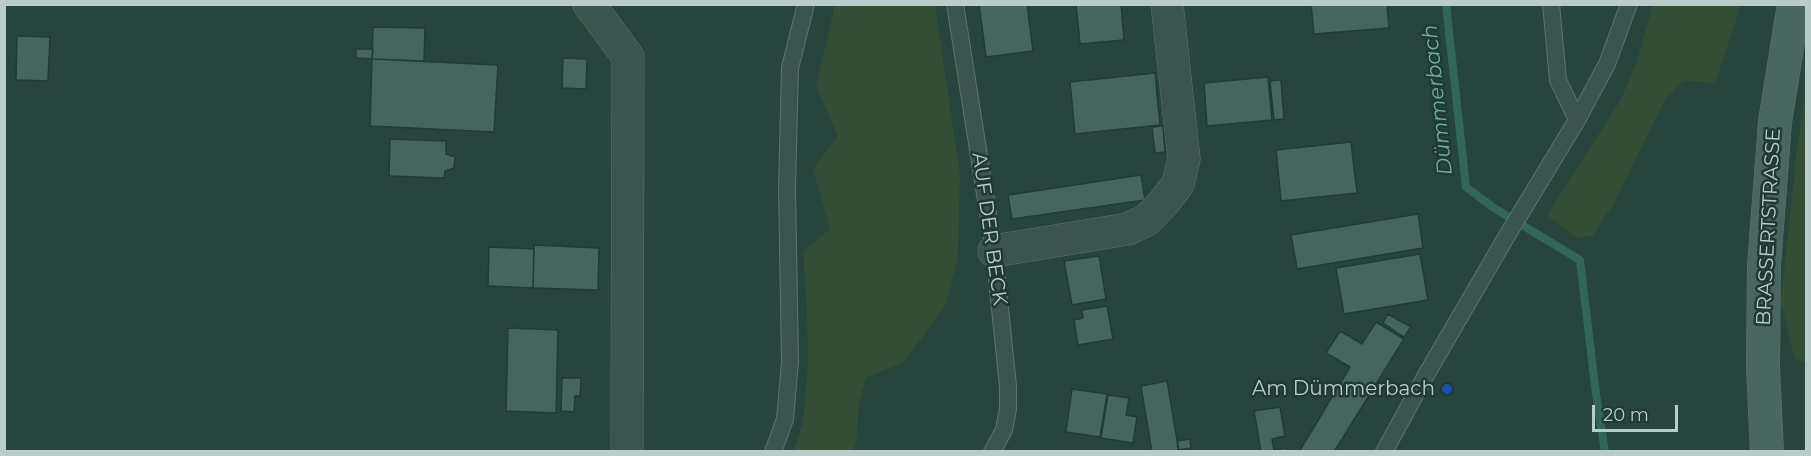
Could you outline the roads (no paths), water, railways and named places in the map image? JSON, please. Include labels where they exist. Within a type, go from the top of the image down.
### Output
[{"type":"main road","name":"BRASSERTSTRASSE","points":[[1767,452],[1763,367],[1764,264],[1775,122],[1794,4]]},
{"type":"street","points":[[589,4],[628,57],[627,452]]},
{"type":"street","points":[[993,251],[1128,229],[1147,220],[1178,184],[1184,159],[1167,4]]},
{"type":"lane","points":[[773,452],[785,419],[790,362],[787,188],[790,68],[806,4]]},
{"type":"lane","name":"AUF DER BECK","points":[[955,4],[993,251],[1008,398],[1004,430],[992,452]]},
{"type":"lane","points":[[1551,4],[1558,80],[1577,120]]},
{"type":"lane","points":[[1384,452],[1504,238],[1577,120],[1607,64],[1629,4]]},
{"type":"waterway","name":"Dümmerbach","points":[[1446,4],[1466,187],[1494,208],[1580,260],[1605,452]]},
{"type":"place","name":"Am Dümmerbach","points":[[1447,389]]}]
